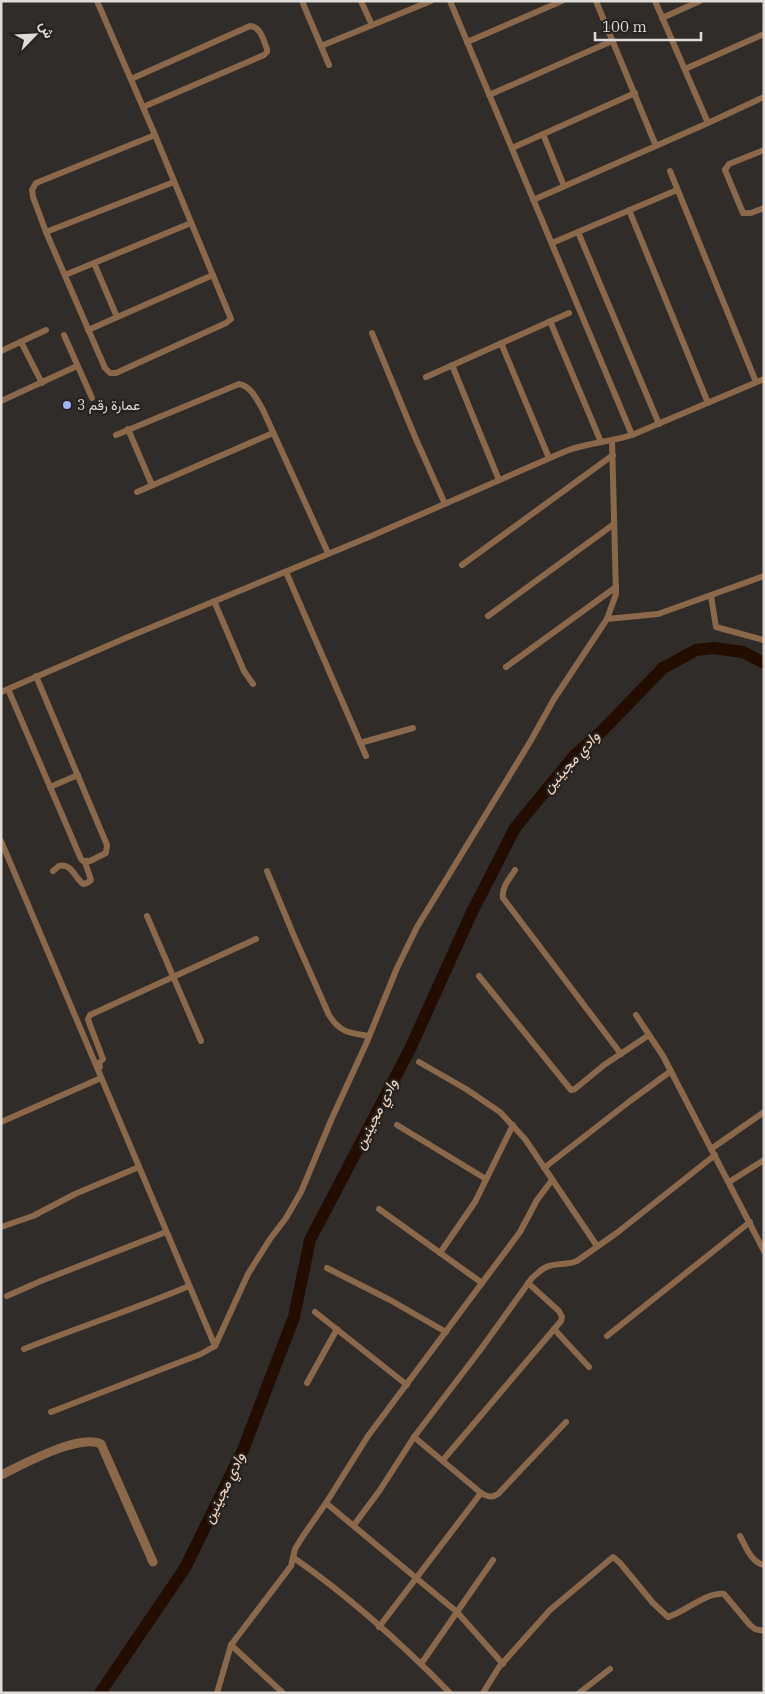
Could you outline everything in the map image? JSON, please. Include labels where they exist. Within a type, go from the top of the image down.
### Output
[{"type":"street","points":[[97,1],[155,134],[231,320],[116,373],[110,373],[105,368],[46,232],[32,190],[36,183],[155,134]]},
{"type":"street","points":[[302,1],[329,66]]},
{"type":"street","points":[[361,1],[372,25]]},
{"type":"street","points":[[321,46],[421,3],[431,1]]},
{"type":"street","points":[[450,1],[632,435]]},
{"type":"street","points":[[467,42],[562,1]]},
{"type":"street","points":[[596,1],[656,146]]},
{"type":"street","points":[[655,1],[708,123]]},
{"type":"street","points":[[662,18],[700,1]]},
{"type":"street","points":[[131,79],[250,26],[258,29],[267,49],[264,55],[143,107]]},
{"type":"street","points":[[685,69],[764,34]]},
{"type":"street","points":[[489,95],[612,41]]},
{"type":"street","points":[[512,148],[635,93]]},
{"type":"street","points":[[533,200],[708,123],[764,96]]},
{"type":"street","points":[[542,134],[564,186]]},
{"type":"street","points":[[764,150],[729,164],[725,170],[743,213],[751,213],[764,208]]},
{"type":"street","points":[[670,171],[756,382]]},
{"type":"street","points":[[46,232],[174,182]]},
{"type":"street","points":[[552,244],[678,190]]},
{"type":"street","points":[[629,210],[708,402]]},
{"type":"street","points":[[65,275],[191,223]]},
{"type":"street","points":[[578,232],[659,424]]},
{"type":"street","points":[[94,263],[117,318]]},
{"type":"street","points":[[88,330],[213,275]]},
{"type":"street","points":[[426,376],[569,313]]},
{"type":"street","points":[[550,321],[601,442]]},
{"type":"street","points":[[1,351],[46,330]]},
{"type":"street","points":[[372,333],[445,504]]},
{"type":"street","points":[[64,335],[92,398]]},
{"type":"street","points":[[21,342],[42,383]]},
{"type":"street","points":[[502,343],[549,458]]},
{"type":"street","points":[[452,365],[499,480]]},
{"type":"street","points":[[1,401],[77,366]]},
{"type":"street","points":[[53,871],[59,866],[65,865],[72,869],[83,884],[87,884],[92,880],[85,862],[80,859],[5,690],[286,572],[578,446],[632,435],[764,379]]},
{"type":"street","points":[[116,435],[241,384],[248,388],[257,399],[328,554]]},
{"type":"street","points":[[128,429],[152,485]]},
{"type":"street","points":[[137,492],[273,432]]},
{"type":"street","points":[[51,1412],[201,1354],[215,1346],[248,1274],[286,1218],[301,1192],[397,968],[417,927],[530,742],[554,699],[607,619],[616,594],[612,440]]},
{"type":"street","points":[[462,565],[613,455]]},
{"type":"street","points":[[488,616],[614,524]]},
{"type":"street","points":[[286,572],[366,756]]},
{"type":"street","points":[[607,619],[658,614],[764,576]]},
{"type":"street","points":[[506,667],[616,587]]},
{"type":"street","points":[[711,596],[716,627],[764,640]]},
{"type":"street","points":[[214,601],[244,671],[253,684]]},
{"type":"street","points":[[36,676],[108,848],[106,853],[85,862]]},
{"type":"street","points":[[360,743],[413,728]]},
{"type":"street","points":[[50,788],[78,775]]},
{"type":"street","points":[[1,841],[215,1346]]},
{"type":"street","points":[[515,870],[503,890],[503,898],[621,1054]]},
{"type":"street","points":[[268,871],[294,936],[335,1025],[342,1030],[369,1036]]},
{"type":"street","points":[[147,916],[201,1041]]},
{"type":"street","points":[[97,1068],[100,1067],[99,1063],[103,1059],[88,1020],[90,1015],[256,939]]},
{"type":"street","points":[[479,976],[571,1090],[649,1035]]},
{"type":"street","points":[[636,1015],[671,1071],[764,1251]]},
{"type":"street","points":[[419,1062],[466,1089],[500,1112],[513,1125],[525,1139],[597,1246]]},
{"type":"street","points":[[544,1168],[671,1071]]},
{"type":"street","points":[[1,1122],[101,1078]]},
{"type":"street","points":[[711,1148],[764,1112]]},
{"type":"street","points":[[440,1253],[475,1202],[513,1125]]},
{"type":"street","points":[[397,1126],[486,1179]]},
{"type":"street","points":[[354,1525],[380,1490],[414,1437],[528,1283],[541,1270],[549,1266],[570,1264],[597,1246],[714,1156]]},
{"type":"street","points":[[729,1182],[764,1160]]},
{"type":"street","points":[[1,1227],[33,1216],[75,1194],[139,1167]]},
{"type":"street","points":[[217,1693],[231,1645],[292,1566],[295,1549],[302,1536],[326,1503],[368,1436],[520,1232],[537,1200],[552,1180]]},
{"type":"street","points":[[379,1209],[482,1283]]},
{"type":"street","points":[[608,1336],[750,1222]]},
{"type":"street","points":[[7,1296],[166,1232]]},
{"type":"street","points":[[327,1268],[390,1300],[446,1332]]},
{"type":"street","points":[[443,1460],[554,1329],[562,1317],[559,1311],[528,1283]]},
{"type":"street","points":[[24,1349],[78,1328],[122,1314],[189,1286]]},
{"type":"street","points":[[315,1312],[407,1385]]},
{"type":"street","points":[[307,1383],[337,1329]]},
{"type":"street","points":[[554,1329],[589,1367]]},
{"type":"street","points":[[414,1437],[481,1494],[494,1497],[566,1422]]},
{"type":"street","points":[[1,1476],[59,1449],[77,1443],[90,1441],[101,1444],[153,1562]]},
{"type":"street","points":[[380,1627],[481,1494]]},
{"type":"street","points":[[326,1503],[457,1612],[502,1664]]},
{"type":"street","points":[[740,1536],[750,1556],[758,1564],[764,1565]]},
{"type":"street","points":[[483,1693],[502,1664],[550,1610],[613,1557],[653,1603],[668,1617],[699,1601],[720,1593],[724,1594],[750,1625],[755,1629],[764,1631]]},
{"type":"street","points":[[294,1558],[322,1578],[380,1627],[450,1693]]},
{"type":"street","points":[[421,1664],[493,1560]]},
{"type":"street","points":[[231,1645],[283,1693]]},
{"type":"street","points":[[579,1693],[610,1669]]},
{"type":"street","points":[[438,1693],[444,1687]]},
{"type":"waterway","name":"وادي مجينين","points":[[100,1693],[185,1568],[243,1450],[294,1317],[310,1240],[410,1049],[471,914],[515,828],[574,756],[602,731],[663,668],[696,650],[714,648],[743,652],[764,663]]},
{"type":"place","name":"عمارة رقم 3","points":[[67,405]]}]
